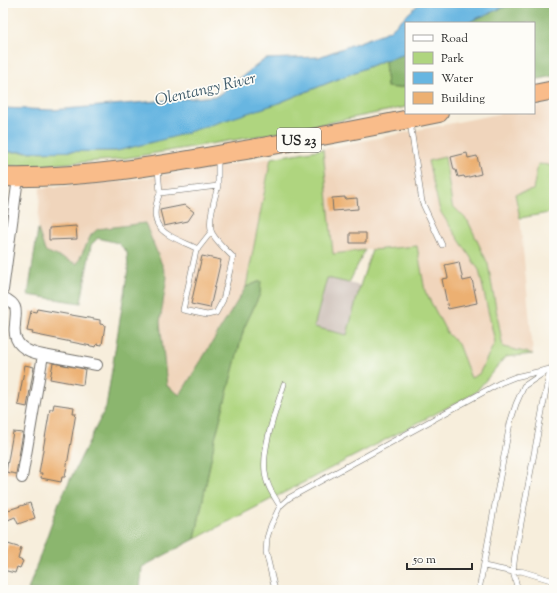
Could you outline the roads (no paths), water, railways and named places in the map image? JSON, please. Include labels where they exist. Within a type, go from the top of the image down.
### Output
[{"type":"highway","points":[[535,94],[554,90]]},
{"type":"highway","name":"US 23","points":[[11,177],[87,175],[158,166],[434,114]]},
{"type":"street","points":[[3,290],[11,177]]},
{"type":"street","points":[[3,297],[15,306],[16,313],[14,330],[19,343],[29,352],[97,365]]},
{"type":"street","points":[[22,478],[42,355]]},
{"type":"lane","points":[[410,119],[422,202],[442,245]]},
{"type":"lane","points":[[211,232],[196,251],[183,310],[207,315],[216,312],[223,300],[233,257],[219,243],[211,232],[211,214],[218,186],[218,155]]},
{"type":"lane","points":[[158,166],[160,193],[155,204],[155,211],[160,230],[198,249]]},
{"type":"lane","points":[[160,193],[218,186]]},
{"type":"lane","points":[[275,590],[266,552],[269,531],[280,506],[290,498],[500,383],[552,367]]},
{"type":"lane","points":[[479,590],[510,423],[516,404],[524,386],[552,367]]},
{"type":"lane","points":[[518,590],[513,572],[515,554],[552,367]]},
{"type":"lane","points":[[280,506],[271,493],[265,473],[266,451],[272,423],[284,384]]},
{"type":"lane","points":[[484,566],[513,572],[521,571],[554,581]]},
{"type":"water","points":[[420,3],[522,3],[504,7],[470,22],[405,22],[405,54],[385,60],[276,104],[173,137],[117,151],[3,152],[3,108],[53,110],[217,96],[265,59],[319,57],[389,31]]},
{"type":"water label","name":"Olentangy River","points":[[205,88]]}]
